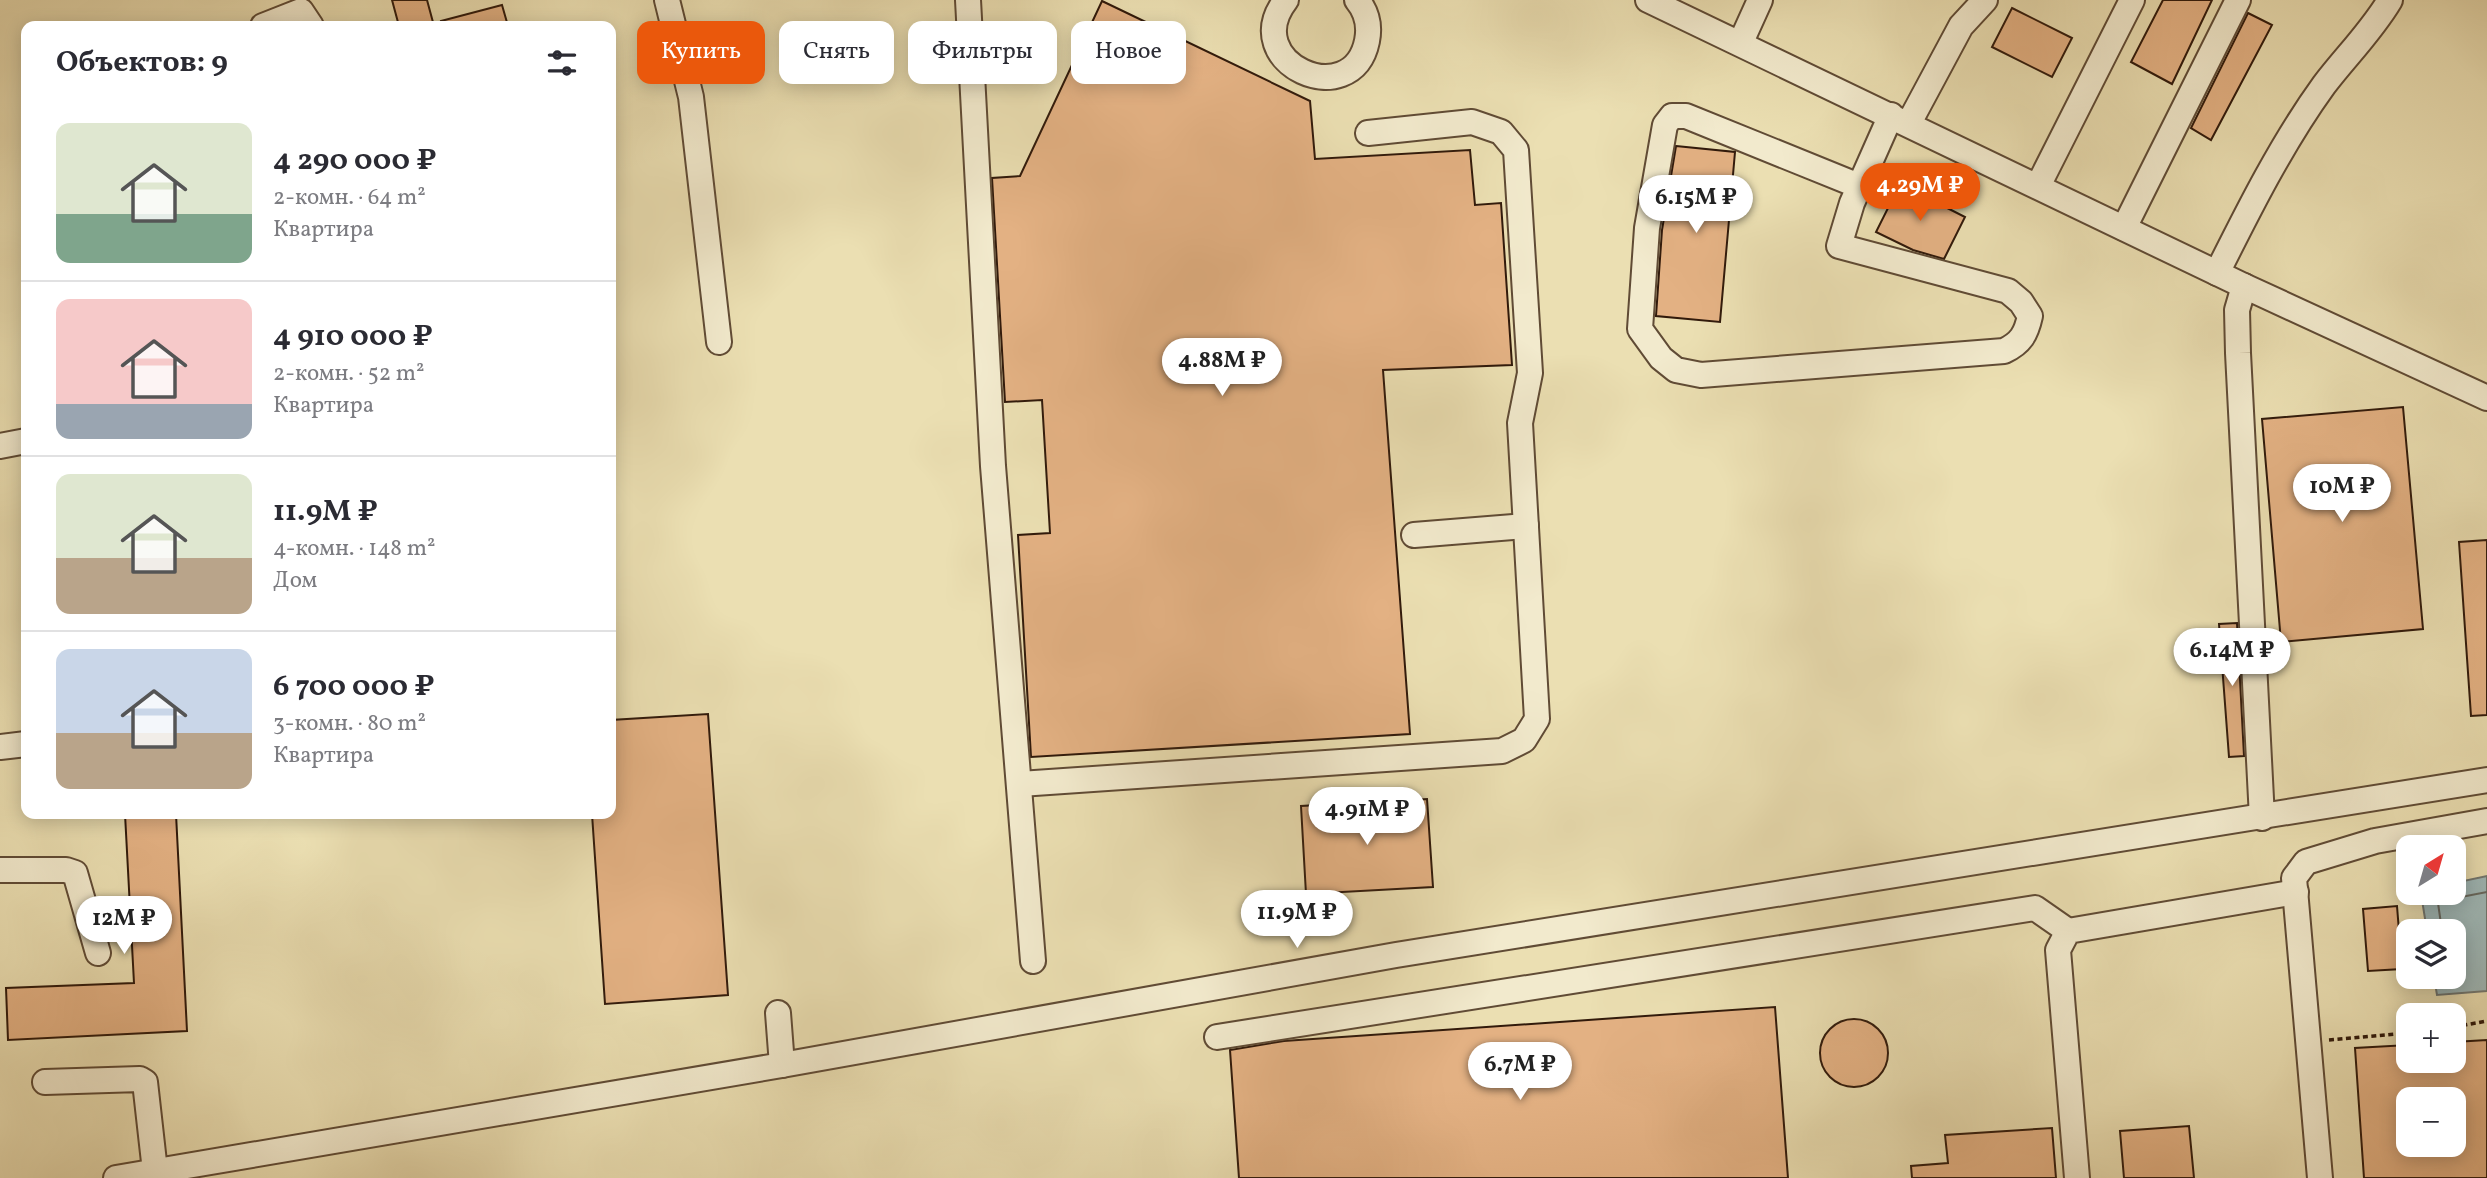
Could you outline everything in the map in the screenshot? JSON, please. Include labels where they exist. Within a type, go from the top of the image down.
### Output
[{"type":"street","points":[[667,0],[691,97],[719,342]]},
{"type":"street","points":[[968,0],[993,466],[1033,961]]},
{"type":"street","points":[[1286,0],[1275,22],[1275,37],[1280,52],[1301,73],[1316,77],[1346,71],[1366,48],[1369,32],[1367,17],[1357,0]]},
{"type":"street","points":[[1648,0],[2244,286],[2487,398]]},
{"type":"street","points":[[1741,43],[1760,0]]},
{"type":"street","points":[[1859,186],[1686,116],[1672,116],[1665,125],[1647,228],[1640,329],[1661,358],[1676,370],[1701,375],[2004,351],[2016,345],[2027,332],[2031,316],[2021,302],[2008,291],[1839,246],[1859,186],[1961,26],[1985,0]]},
{"type":"street","points":[[2038,186],[2132,0]]},
{"type":"street","points":[[2124,228],[2238,0]]},
{"type":"street","points":[[2217,273],[2258,191],[2324,86],[2376,24],[2390,0]]},
{"type":"street","points":[[276,21],[301,11],[308,21]]},
{"type":"street","points":[[1020,784],[1502,751],[1524,740],[1536,719],[1520,423],[1530,373],[1516,150],[1501,132],[1472,122],[1368,133]]},
{"type":"street","points":[[2244,286],[2237,310],[2238,353],[2262,818]]},
{"type":"street","points":[[0,446],[21,442]]},
{"type":"street","points":[[1414,535],[1527,526]]},
{"type":"street","points":[[0,747],[21,745]]},
{"type":"street","points":[[116,1178],[782,1065],[1396,956],[2487,780]]},
{"type":"street","points":[[2320,1178],[2294,878],[2306,862],[2375,841],[2487,821]]},
{"type":"street","points":[[0,870],[66,870],[75,873],[98,953]]},
{"type":"street","points":[[1217,1037],[2035,908],[2068,931],[2296,891]]},
{"type":"street","points":[[2068,931],[2058,950],[2077,1178]]},
{"type":"street","points":[[778,1013],[782,1065]]},
{"type":"street","points":[[45,1082],[140,1079],[145,1082],[155,1171]]},
{"type":"path","points":[[2466,1025],[2487,1021]]},
{"type":"path","points":[[2310,1042],[2396,1034]]},
{"type":"water","points":[[2487,876],[2487,991],[2437,995],[2436,989],[2466,989],[2466,919],[2425,919],[2423,905],[2466,905],[2466,880]]},
{"type":"building","points":[[392,0],[427,0],[433,21],[398,21]]},
{"type":"building","points":[[2163,0],[2212,0],[2172,84],[2131,62]]},
{"type":"building","points":[[1102,1],[1144,21],[1093,21]]},
{"type":"building","points":[[502,5],[507,21],[441,21]]},
{"type":"building","points":[[2012,8],[2072,38],[2052,77],[1992,47]]},
{"type":"building","points":[[2248,13],[2272,25],[2211,140],[2191,128]]},
{"type":"building","points":[[1186,41],[1310,101],[1315,159],[1470,150],[1475,205],[1501,203],[1512,365],[1383,370],[1410,734],[1031,757],[1018,535],[1050,533],[1042,400],[1005,402],[992,178],[1020,176],[1071,67],[1071,84],[1186,84]]},
{"type":"building","points":[[1676,146],[1735,152],[1720,322],[1656,316],[1662,230]]},
{"type":"building","points":[[1900,184],[1965,217],[1944,259],[1913,250],[1876,232]]},
{"type":"building","points":[[2403,407],[2423,629],[2281,642],[2262,419]]},
{"type":"building","points":[[2487,540],[2487,715],[2471,716],[2459,542]]},
{"type":"building","points":[[2237,623],[2244,756],[2229,757],[2219,624]]},
{"type":"building","points":[[708,714],[728,995],[605,1004],[592,819],[616,819],[616,720]]},
{"type":"building","points":[[1427,799],[1433,887],[1306,894],[1301,806]]},
{"type":"building","points":[[125,819],[176,819],[187,1031],[8,1040],[6,988],[134,983]]},
{"type":"building","points":[[2397,906],[2396,969],[2368,971],[2363,909]]},
{"type":"building","points":[[1775,1007],[1788,1178],[1239,1178],[1230,1050],[1284,1041]]},
{"type":"building","points":[[1847,1019],[1861,1019],[1873,1024],[1883,1034],[1888,1053],[1883,1072],[1873,1082],[1861,1087],[1847,1087],[1835,1082],[1825,1072],[1820,1060],[1820,1046],[1825,1034],[1835,1024]]},
{"type":"building","points":[[2487,1040],[2487,1178],[2364,1178],[2355,1048],[2396,1046],[2396,1073],[2466,1073],[2466,1041]]},
{"type":"building","points":[[2189,1126],[2194,1178],[2124,1178],[2120,1131]]},
{"type":"building","points":[[2052,1128],[2056,1178],[1912,1178],[1911,1166],[1948,1163],[1945,1135]]}]
